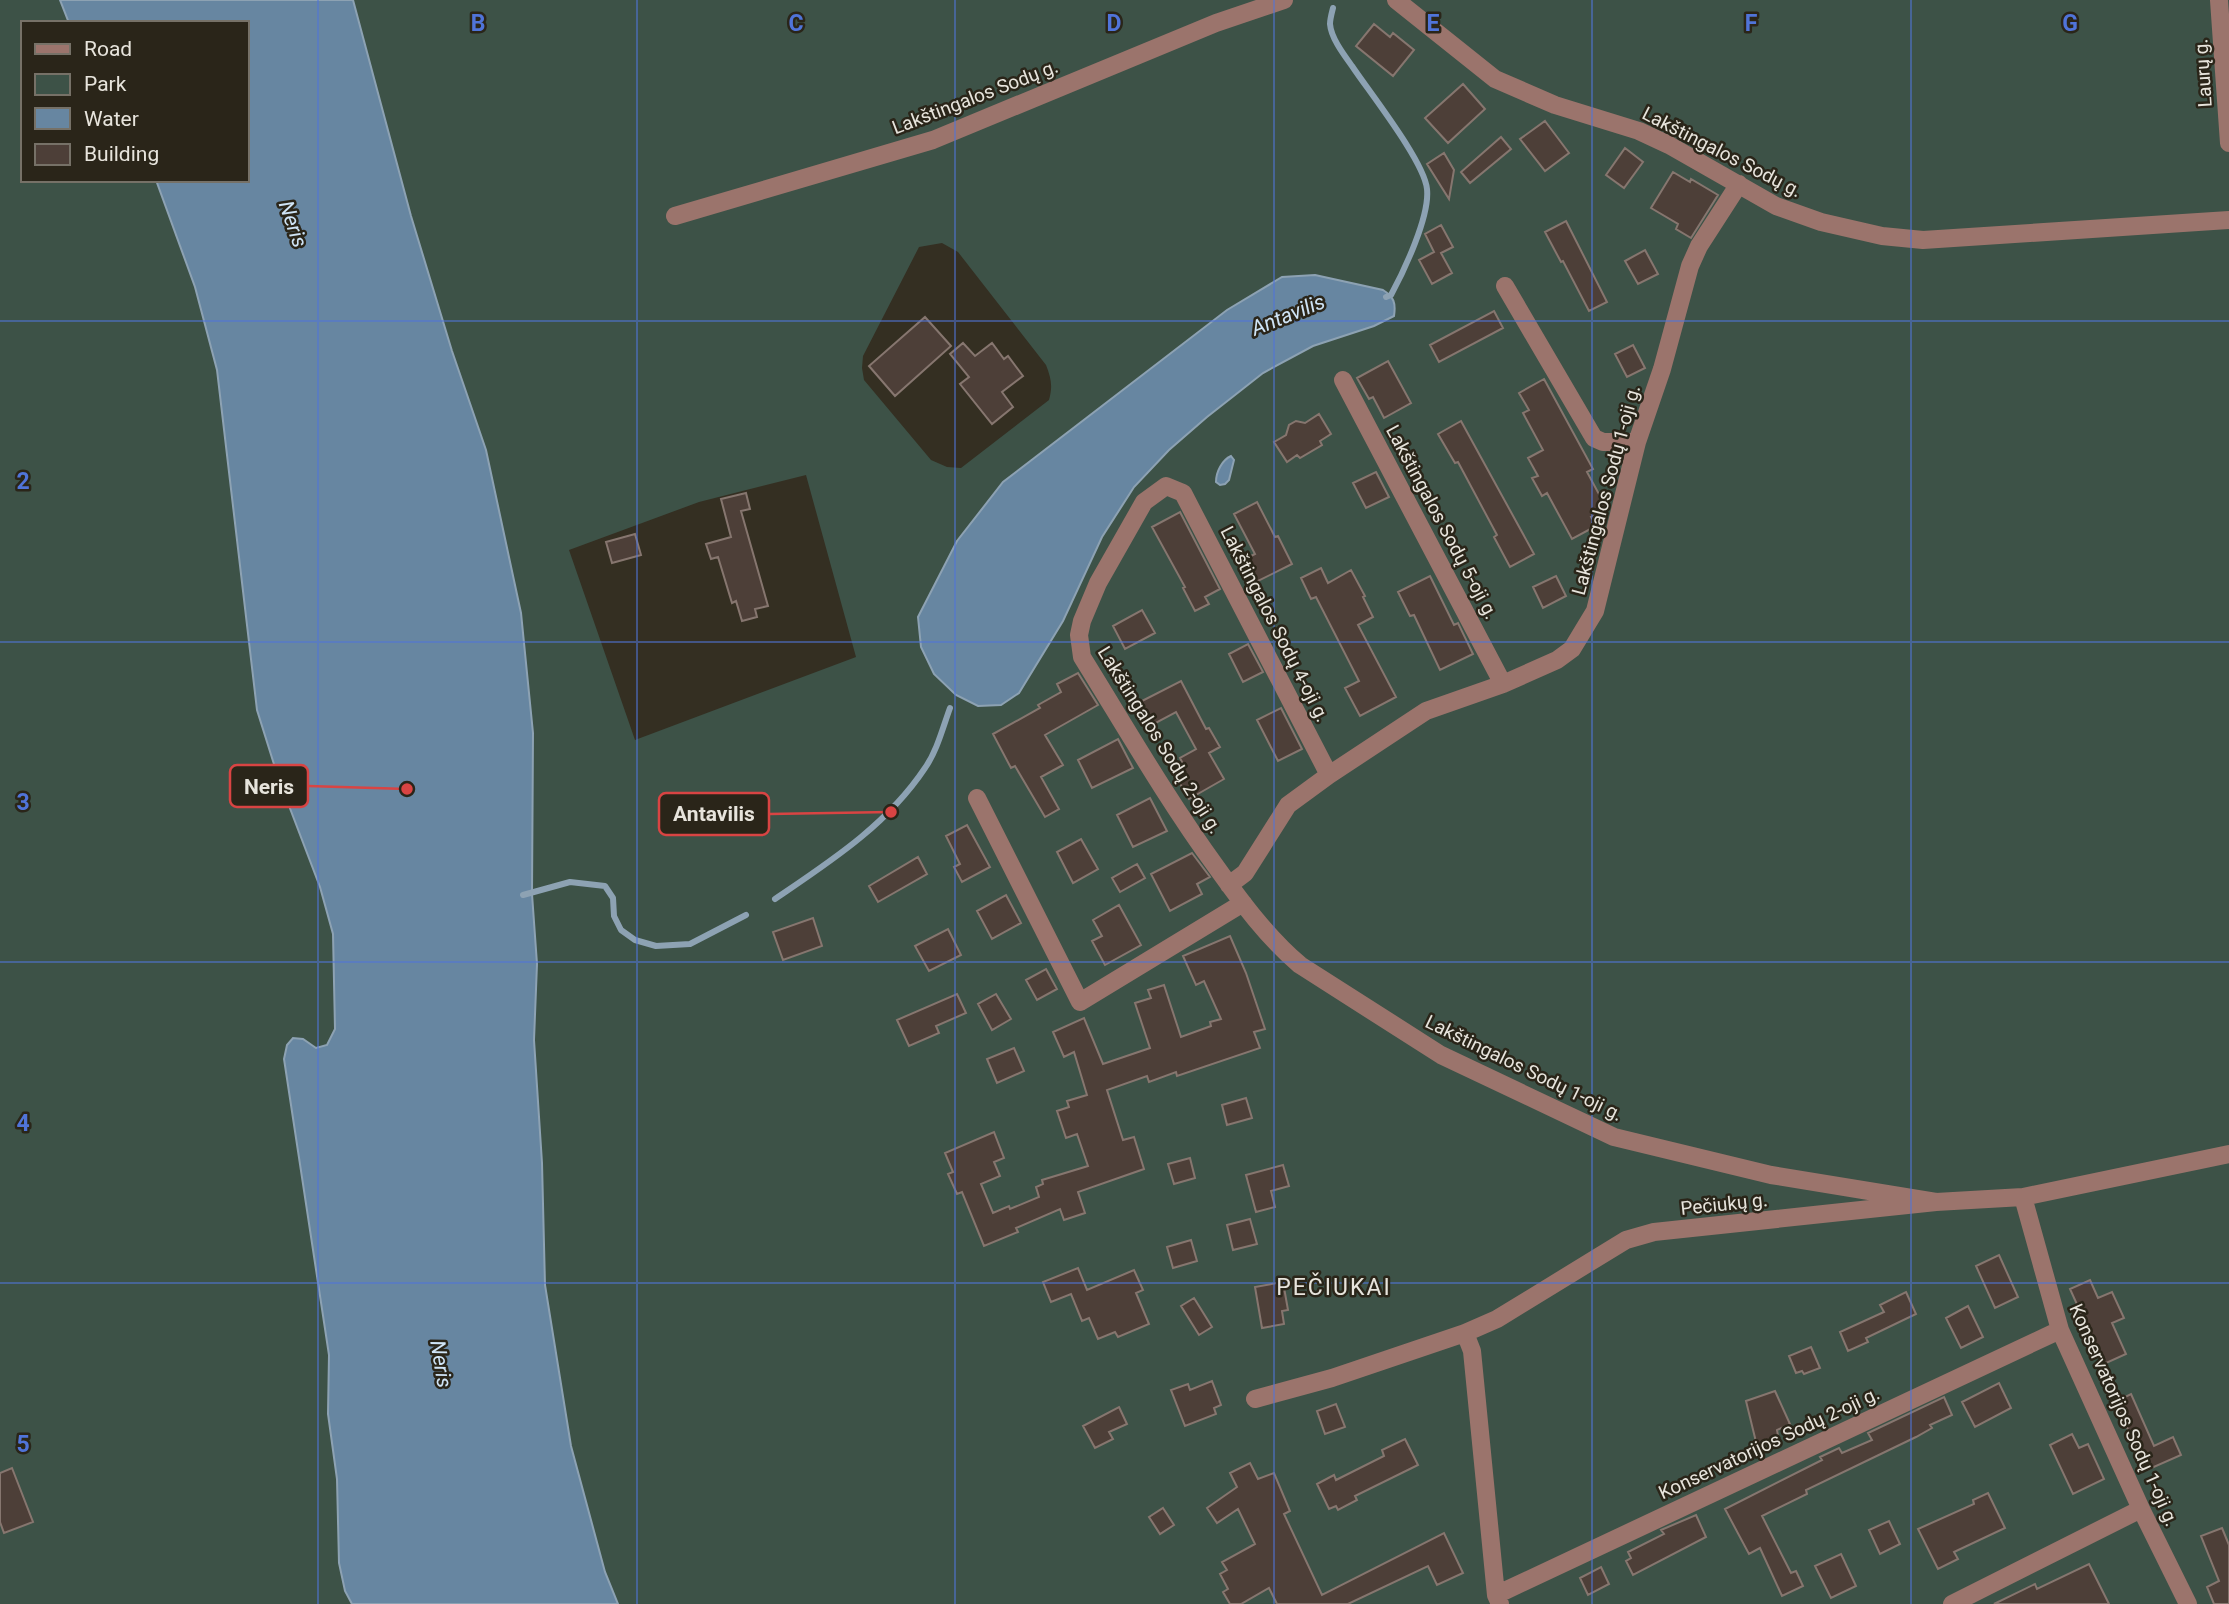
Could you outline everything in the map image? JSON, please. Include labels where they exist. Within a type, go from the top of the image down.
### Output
[{"type":"street","name":"Lakštingalos Sodų g.","points":[[675,216],[933,140],[1216,23],[1284,0]]},
{"type":"street","name":"Lakštingalos Sodų g.","points":[[1396,0],[1495,79],[1555,106],[1639,131],[1669,145],[1776,206],[1821,222],[1882,236],[1923,240],[2229,220]]},
{"type":"street","name":"Laurų g.","points":[[2219,0],[2229,143]]},
{"type":"street","name":"Lakštingalos Sodų 1-oji g.","points":[[1739,184],[1699,246],[1690,266],[1662,369],[1637,442],[1595,611],[1572,649],[1557,660],[1503,684],[1426,711],[1329,775],[1288,805],[1245,873],[1229,885],[1279,948],[1300,965],[1441,1055],[1614,1137],[1771,1175],[1936,1202]]},
{"type":"street","points":[[1505,286],[1594,438],[1603,442],[1637,442]]},
{"type":"street","name":"Lakštingalos Sodų 5-oji g.","points":[[1343,380],[1503,684]]},
{"type":"street","name":"Lakštingalos Sodų 2-oji g.","points":[[1183,493],[1166,486],[1143,502],[1082,621],[1080,647],[1082,657],[1185,824],[1229,885]]},
{"type":"street","name":"Lakštingalos Sodų 4-oji g.","points":[[1183,493],[1329,775]]},
{"type":"street","points":[[977,798],[1080,1002],[1243,903]]},
{"type":"street","name":"Pečiukų g.","points":[[1255,1399],[1332,1378],[1465,1333],[1497,1319],[1626,1240],[1654,1233],[1936,1202],[2023,1197],[2229,1154]]},
{"type":"street","name":"Konservatorijos Sodų 1-oji g.","points":[[2023,1197],[2060,1330],[2141,1509],[2188,1604]]},
{"type":"street","name":"Konservatorijos Sodų 2-oji g.","points":[[1498,1600],[2060,1330]]},
{"type":"street","points":[[1465,1333],[1472,1351],[1498,1600]]},
{"type":"street","points":[[1952,1604],[2141,1509]]},
{"type":"green space","points":[[0,0],[60,0],[68,21],[21,21],[21,182],[157,182],[195,287],[217,370],[257,710],[278,777],[320,887],[333,934],[335,1029],[327,1045],[316,1048],[303,1039],[284,1059],[329,1355],[328,1414],[337,1479],[345,1591],[352,1604],[0,1604]]},
{"type":"green space","points":[[353,0],[2229,0],[2229,1604],[618,1604],[605,1572],[571,1446],[545,1285],[542,1163],[534,1040],[537,964],[532,894],[533,733],[521,613],[486,450],[452,351],[411,216]],"holes":[[[942,243],[958,252],[1046,365],[1051,382],[1049,400],[961,468],[947,467],[931,460],[864,380],[862,368],[863,356],[919,247]],[[1315,275],[1383,290],[1393,316],[1374,326],[1313,346],[1263,373],[1207,417],[1169,450],[1134,487],[1102,537],[1063,621],[1019,693],[956,695],[934,674],[921,647],[919,617],[957,541],[1003,482],[1227,310],[1282,277]],[[806,475],[856,657],[635,740],[569,550],[699,502]]]},
{"type":"water","points":[[60,0],[353,0],[411,216],[452,351],[486,450],[521,613],[533,733],[532,894],[537,964],[534,1040],[542,1163],[545,1285],[571,1446],[605,1572],[618,1604],[352,1604],[345,1591],[339,1563],[337,1479],[328,1414],[329,1355],[284,1059],[287,1045],[293,1038],[303,1039],[316,1048],[327,1045],[335,1029],[333,934],[320,887],[278,777],[257,710],[217,370],[195,287],[157,182],[248,182],[248,21],[68,21]]},
{"type":"water","points":[[1315,275],[1383,290],[1393,301],[1394,316],[1374,326],[1313,346],[1263,373],[1207,417],[1169,450],[1134,487],[1102,537],[1063,621],[1019,693],[1001,705],[978,706],[956,695],[934,674],[921,647],[918,617],[957,541],[1003,482],[1227,310],[1282,277]]},
{"type":"water","points":[[1231,456],[1234,460],[1229,480],[1220,485],[1216,482],[1218,470]]},
{"type":"building","points":[[1374,24],[1390,37],[1393,33],[1414,50],[1393,76],[1356,46]]},
{"type":"building","points":[[1463,84],[1485,109],[1448,143],[1425,118]]},
{"type":"building","points":[[1545,121],[1569,153],[1545,171],[1520,139]]},
{"type":"building","points":[[1501,137],[1511,149],[1470,183],[1461,172]]},
{"type":"building","points":[[1625,148],[1643,162],[1624,188],[1606,175]]},
{"type":"building","points":[[1444,153],[1454,170],[1449,199],[1427,164]]},
{"type":"building","points":[[1673,172],[1718,195],[1691,238],[1676,229],[1678,224],[1651,208]]},
{"type":"building","points":[[1566,221],[1607,302],[1589,311],[1545,232]]},
{"type":"building","points":[[1441,225],[1453,247],[1441,253],[1452,273],[1432,284],[1419,260],[1434,252],[1425,234]]},
{"type":"building","points":[[1645,250],[1658,274],[1638,284],[1625,261]]},
{"type":"building","points":[[1494,311],[1503,328],[1439,362],[1430,345]]},
{"type":"building","points":[[925,317],[951,346],[895,396],[869,366]]},
{"type":"building","points":[[963,343],[975,356],[992,343],[1004,359],[1008,356],[1023,376],[1002,392],[1013,407],[992,424],[960,384],[969,377],[950,354]]},
{"type":"building","points":[[1633,345],[1645,368],[1627,377],[1615,354]]},
{"type":"building","points":[[1388,361],[1411,403],[1384,418],[1373,397],[1369,399],[1357,378]]},
{"type":"building","points":[[1544,379],[1593,469],[1587,472],[1607,509],[1591,517],[1596,526],[1572,539],[1547,493],[1542,496],[1532,478],[1538,476],[1528,458],[1543,450],[1523,413],[1529,410],[1519,393]]},
{"type":"building","points":[[1319,414],[1331,434],[1320,441],[1322,445],[1287,462],[1274,442],[1286,435],[1289,425],[1296,421],[1305,423]]},
{"type":"building","points":[[1461,421],[1534,554],[1510,567],[1494,537],[1497,535],[1458,462],[1455,463],[1438,434]]},
{"type":"building","points":[[1376,472],[1389,497],[1366,508],[1353,483]]},
{"type":"building","points":[[746,493],[750,509],[741,511],[768,606],[755,609],[757,617],[742,621],[736,601],[732,603],[718,557],[711,559],[706,544],[731,537],[721,499]]},
{"type":"building","points":[[1257,502],[1292,564],[1254,583],[1243,560],[1255,554],[1234,514]]},
{"type":"building","points":[[1180,512],[1220,589],[1205,597],[1209,604],[1195,611],[1152,527]]},
{"type":"building","points":[[635,534],[641,555],[612,563],[606,542]]},
{"type":"building","points":[[1321,568],[1328,583],[1351,570],[1373,617],[1358,625],[1396,697],[1360,716],[1345,688],[1359,681],[1316,597],[1311,599],[1301,578]]},
{"type":"building","points":[[1430,576],[1454,625],[1458,623],[1473,654],[1440,670],[1414,615],[1410,616],[1398,592]]},
{"type":"building","points":[[1556,576],[1566,596],[1543,608],[1533,587]]},
{"type":"building","points":[[1142,610],[1155,633],[1125,649],[1113,626]]},
{"type":"building","points":[[1248,644],[1263,672],[1243,682],[1229,654]]},
{"type":"building","points":[[1078,673],[1098,705],[1045,735],[1063,765],[1041,777],[1059,809],[1045,817],[1015,766],[1011,768],[993,734],[1040,708],[1038,705],[1061,692],[1057,684]]},
{"type":"building","points":[[1181,681],[1206,729],[1209,728],[1220,747],[1209,753],[1224,779],[1189,799],[1173,772],[1184,766],[1180,758],[1196,749],[1176,712],[1152,725],[1140,702]]},
{"type":"building","points":[[1281,708],[1302,749],[1278,761],[1257,720]]},
{"type":"building","points":[[1118,739],[1133,768],[1092,788],[1078,760]]},
{"type":"building","points":[[1150,798],[1167,831],[1133,847],[1117,815]]},
{"type":"building","points":[[967,825],[990,867],[962,882],[954,867],[960,864],[946,836]]},
{"type":"building","points":[[1081,839],[1098,869],[1073,883],[1057,852]]},
{"type":"building","points":[[1192,853],[1210,877],[1197,884],[1202,894],[1170,911],[1151,874]]},
{"type":"building","points":[[918,857],[927,874],[878,902],[869,886]]},
{"type":"building","points":[[1137,864],[1145,878],[1120,892],[1112,878]]},
{"type":"building","points":[[1006,895],[1021,923],[992,939],[977,911]]},
{"type":"building","points":[[1119,905],[1141,945],[1105,965],[1092,941],[1102,936],[1093,920]]},
{"type":"building","points":[[813,918],[822,946],[783,960],[773,932]]},
{"type":"building","points":[[948,929],[961,955],[929,971],[915,946]]},
{"type":"building","points":[[1230,936],[1265,1029],[1254,1032],[1260,1048],[1177,1076],[1176,1072],[1149,1082],[1147,1076],[1107,1090],[1123,1140],[1134,1137],[1144,1169],[1078,1192],[1085,1213],[1064,1220],[1060,1209],[1016,1228],[1018,1232],[984,1246],[962,1192],[957,1194],[948,1174],[953,1172],[945,1153],[994,1132],[1004,1158],[994,1162],[1000,1176],[981,1184],[993,1213],[1039,1197],[1036,1187],[1043,1184],[1042,1180],[1088,1166],[1077,1134],[1066,1138],[1057,1111],[1069,1107],[1067,1101],[1087,1095],[1074,1052],[1064,1057],[1053,1032],[1084,1018],[1103,1064],[1150,1048],[1135,1003],[1151,998],[1148,990],[1164,985],[1181,1037],[1211,1026],[1210,1022],[1221,1019],[1204,981],[1196,985],[1183,956]]},
{"type":"building","points":[[1046,969],[1057,989],[1037,1000],[1026,980]]},
{"type":"building","points":[[957,994],[966,1013],[936,1026],[939,1033],[909,1046],[897,1020]]},
{"type":"building","points":[[996,994],[1011,1019],[992,1030],[978,1004]]},
{"type":"building","points":[[1014,1048],[1024,1071],[997,1083],[987,1059]]},
{"type":"building","points":[[1246,1098],[1252,1118],[1227,1125],[1222,1105]]},
{"type":"building","points":[[1190,1158],[1195,1178],[1174,1184],[1168,1164]]},
{"type":"building","points":[[1283,1165],[1289,1186],[1271,1191],[1275,1207],[1256,1212],[1246,1175]]},
{"type":"building","points":[[1250,1219],[1257,1244],[1233,1250],[1227,1225]]},
{"type":"building","points":[[1191,1240],[1197,1261],[1173,1268],[1167,1247]]},
{"type":"building","points":[[1999,1255],[2018,1297],[1995,1308],[1976,1266]]},
{"type":"building","points":[[1078,1268],[1087,1290],[1134,1270],[1143,1290],[1136,1293],[1149,1324],[1118,1337],[1115,1332],[1098,1339],[1089,1318],[1082,1321],[1071,1294],[1051,1302],[1043,1282]]},
{"type":"building","points":[[2090,1280],[2098,1298],[2112,1292],[2124,1318],[2112,1323],[2126,1354],[2104,1364],[2070,1289]]},
{"type":"building","points":[[1283,1282],[1288,1310],[1282,1311],[1284,1324],[1262,1328],[1255,1287]]},
{"type":"building","points":[[1906,1292],[1916,1314],[1866,1338],[1868,1342],[1848,1351],[1840,1332],[1884,1312],[1880,1305]]},
{"type":"building","points":[[1194,1298],[1212,1327],[1199,1335],[1181,1306]]},
{"type":"building","points":[[1968,1306],[1983,1337],[1961,1348],[1946,1318]]},
{"type":"building","points":[[1811,1347],[1820,1368],[1804,1374],[1802,1371],[1796,1373],[1789,1356]]},
{"type":"building","points":[[1212,1381],[1221,1405],[1214,1408],[1216,1414],[1185,1426],[1171,1390],[1188,1384],[1190,1390]]},
{"type":"building","points":[[1999,1383],[2011,1408],[1975,1427],[1962,1402]]},
{"type":"building","points":[[1775,1391],[1790,1424],[1777,1430],[1779,1441],[1757,1446],[1746,1401]]},
{"type":"building","points":[[2131,1394],[2154,1446],[2173,1437],[2181,1455],[2147,1470],[2115,1402]]},
{"type":"building","points":[[1944,1397],[1952,1415],[1930,1425],[1932,1428],[1916,1437],[1806,1490],[1807,1494],[1762,1516],[1791,1573],[1796,1571],[1803,1586],[1782,1596],[1760,1548],[1749,1554],[1725,1509],[1822,1460],[1820,1457],[1839,1448],[1842,1453],[1872,1440],[1868,1433]]},
{"type":"building","points":[[1336,1404],[1345,1427],[1325,1434],[1317,1411]]},
{"type":"building","points":[[1119,1407],[1127,1424],[1109,1432],[1113,1439],[1095,1448],[1083,1426]]},
{"type":"building","points":[[2072,1434],[2079,1448],[2088,1444],[2104,1479],[2073,1494],[2050,1445]]},
{"type":"building","points":[[1405,1439],[1418,1465],[1355,1496],[1357,1500],[1338,1510],[1336,1506],[1329,1509],[1317,1484],[1334,1475],[1336,1480],[1384,1456],[1382,1450]]},
{"type":"building","points":[[1250,1463],[1258,1479],[1274,1473],[1290,1511],[1284,1514],[1322,1595],[1444,1533],[1463,1573],[1437,1585],[1428,1566],[1348,1604],[1277,1604],[1269,1588],[1241,1604],[1230,1604],[1223,1592],[1228,1589],[1220,1574],[1227,1570],[1222,1562],[1255,1544],[1238,1509],[1217,1523],[1207,1508],[1237,1487],[1230,1473]]},
{"type":"building","points":[[12,1468],[33,1522],[4,1533],[0,1522],[0,1473]]},
{"type":"building","points":[[1988,1493],[2005,1528],[1954,1552],[1958,1559],[1938,1569],[1918,1529],[1974,1504],[1973,1500]]},
{"type":"building","points":[[1163,1508],[1174,1525],[1160,1534],[1149,1517]]},
{"type":"building","points":[[1696,1515],[1706,1537],[1633,1575],[1626,1561],[1631,1558],[1628,1552],[1664,1534],[1661,1530]]},
{"type":"building","points":[[1889,1521],[1900,1544],[1880,1554],[1869,1530]]},
{"type":"building","points":[[2222,1528],[2229,1545],[2229,1604],[2214,1604],[2207,1587],[2219,1581],[2201,1536]]},
{"type":"building","points":[[1841,1554],[1856,1586],[1831,1598],[1815,1566]]},
{"type":"building","points":[[2089,1564],[2109,1604],[1994,1604],[2035,1584],[2037,1589]]},
{"type":"building","points":[[1601,1567],[1609,1584],[1588,1595],[1580,1578]]},
{"type":"waterway","name":"Antavilis","points":[[1333,8],[1330,24],[1335,41],[1407,145],[1424,177],[1427,189],[1424,214],[1415,243],[1391,295],[1386,297]]},
{"type":"waterway","name":"Antavilis","points":[[775,899],[857,841],[893,807],[929,761],[950,708]]},
{"type":"waterway","name":"Antavilis","points":[[523,895],[570,882],[605,886],[613,898],[614,916],[621,930],[635,940],[656,946],[690,944],[746,915]]},
{"type":"place","name":"Neris","points":[[407,789]]},
{"type":"place","name":"Antavilis","points":[[891,812]]},
{"type":"district","name":"PEČIUKAI","points":[[1334,1287]]}]
